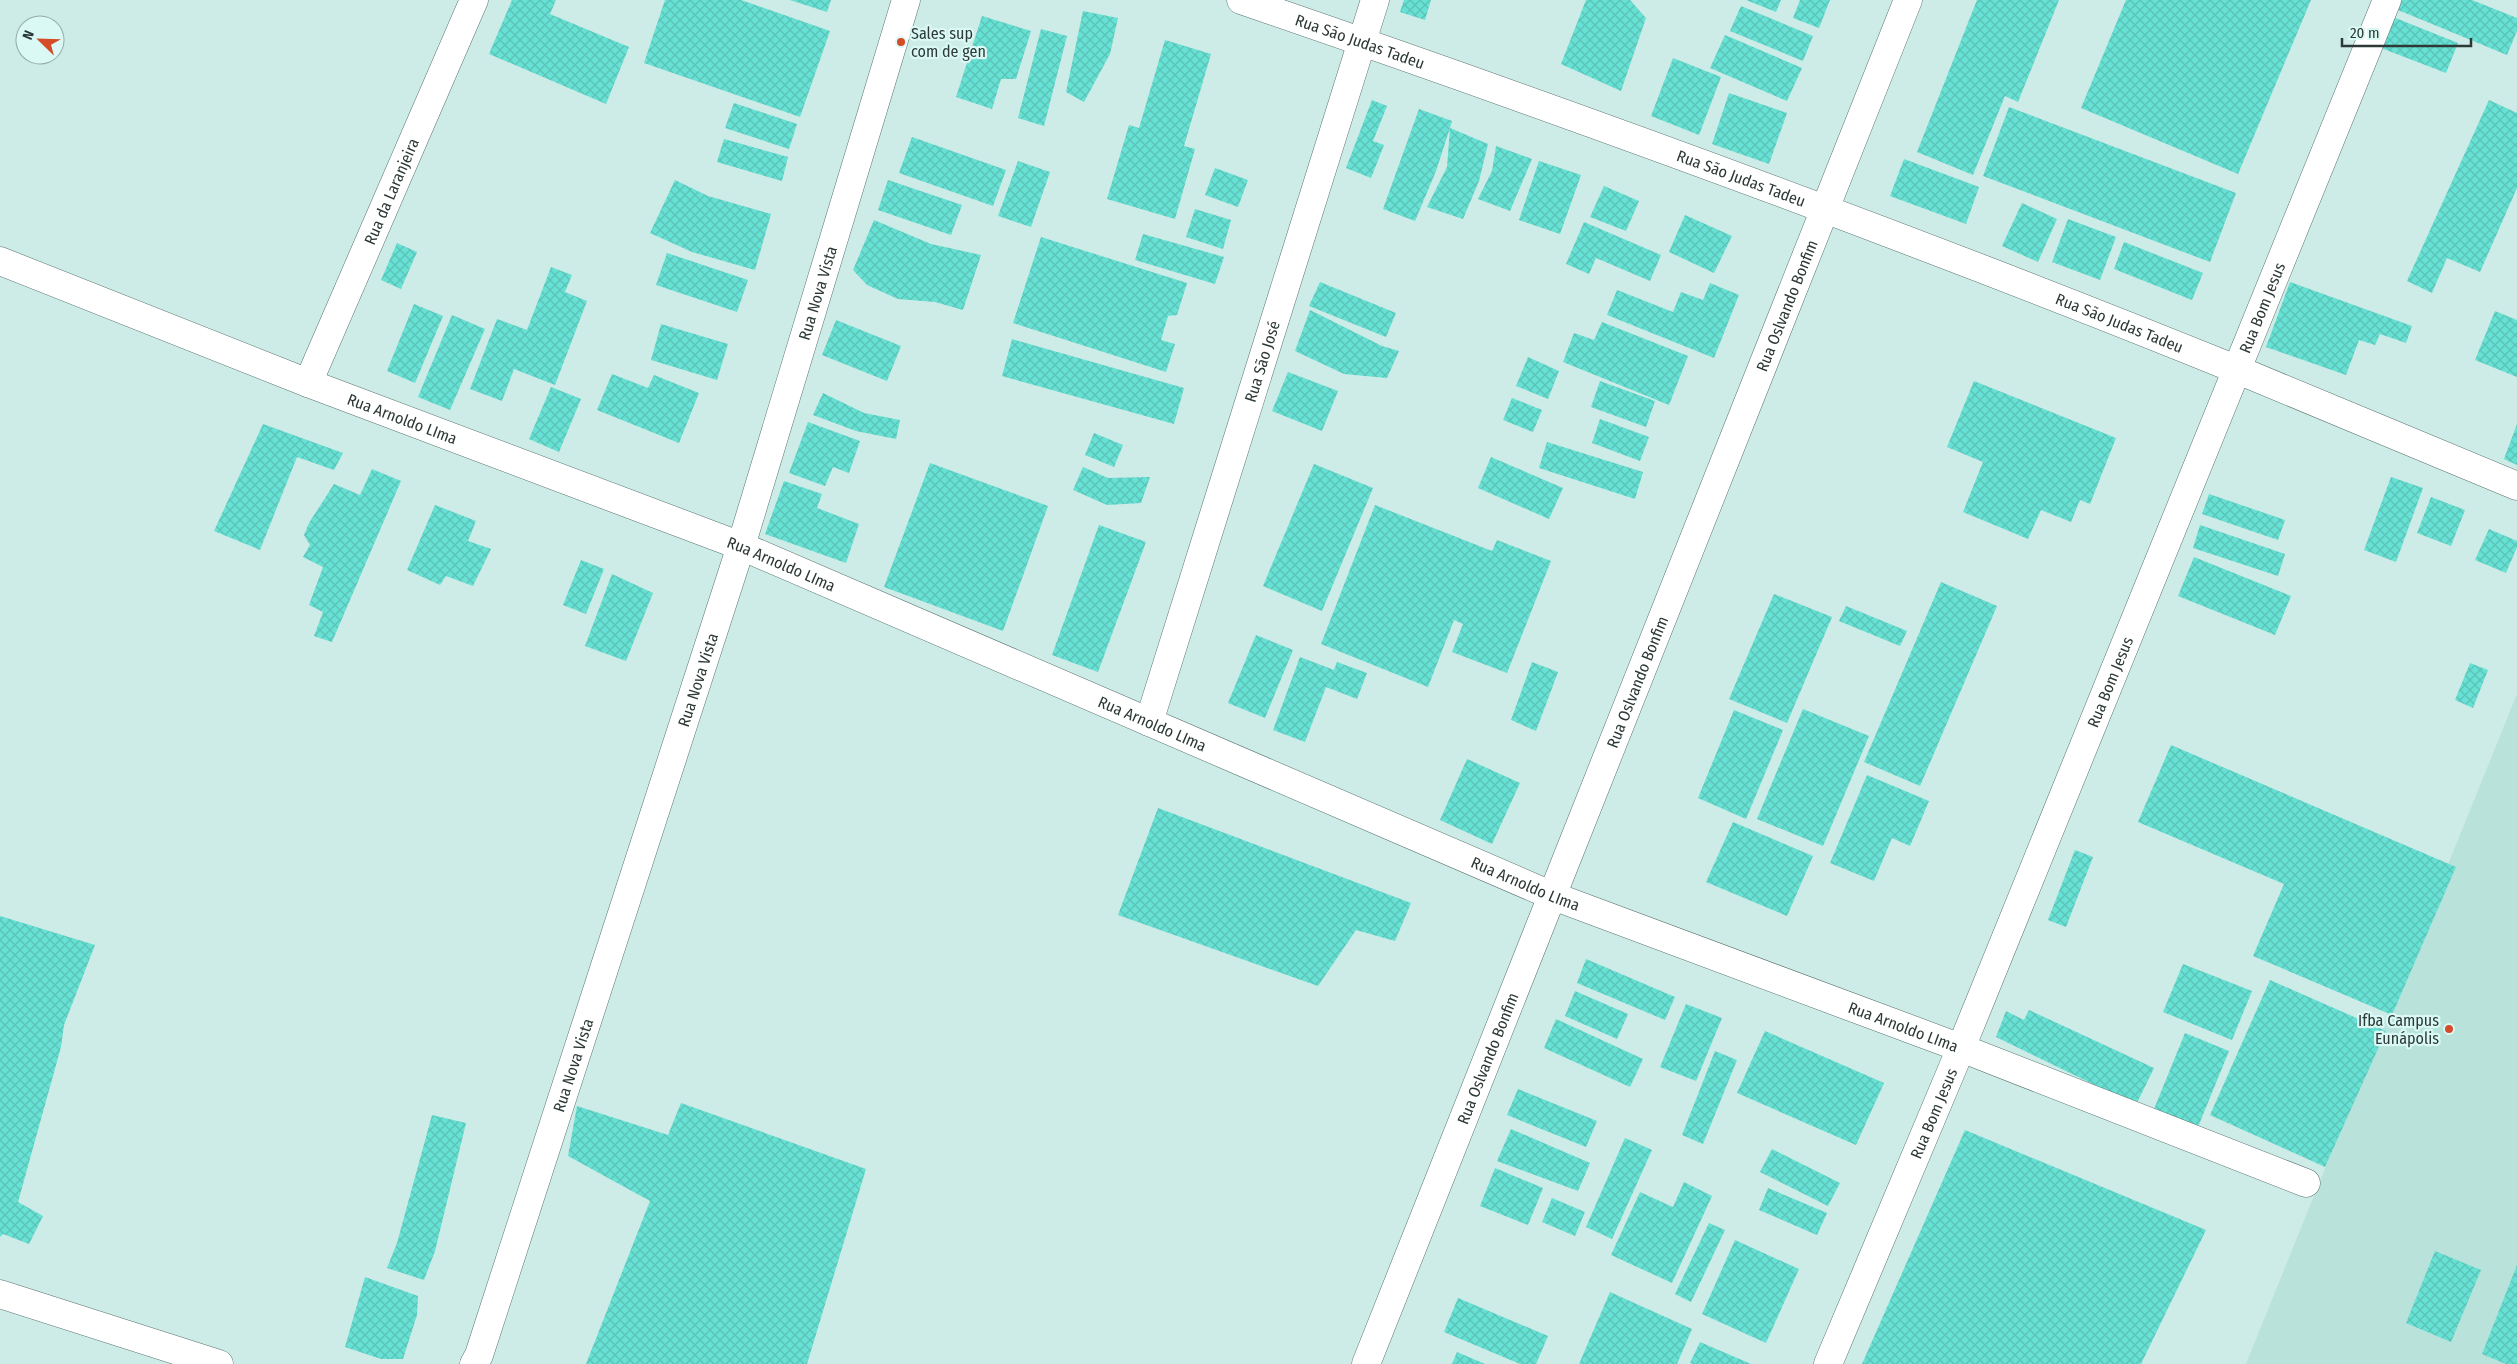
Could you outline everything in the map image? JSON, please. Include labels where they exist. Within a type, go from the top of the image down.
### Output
[{"type":"street","name":"Rua da Laranjeira","points":[[308,383],[474,0]]},
{"type":"street","name":"Rua Nova Vista","points":[[478,1361],[740,546],[906,0]]},
{"type":"street","name":"Rua São Judas Tadeu","points":[[1241,0],[1361,41],[1826,210],[2236,370],[2517,486]]},
{"type":"street","name":"Rua São José","points":[[1149,722],[1374,0]]},
{"type":"street","name":"Rua Oslvando Bonfim","points":[[1366,1364],[1908,0]]},
{"type":"street","name":"Rua Bom Jesus","points":[[1828,1364],[1961,1048],[2387,0]]},
{"type":"street","name":"Rua Arnoldo LIma","points":[[0,261],[308,383],[740,546],[1553,896],[1961,1048],[2306,1183]]},
{"type":"street","points":[[0,1294],[219,1364]]},
{"type":"shaded area","name":"Ifba Campus Eunápolis","points":[[2517,694],[2517,1364],[2246,1364]]},
{"type":"building","points":[[512,0],[556,0],[550,14],[629,47],[606,104],[489,54]]},
{"type":"building","points":[[665,0],[741,0],[830,31],[800,117],[644,63]]},
{"type":"building","points":[[790,0],[831,0],[827,12]]},
{"type":"building","points":[[1404,0],[1431,0],[1425,20],[1400,12]]},
{"type":"building","points":[[1586,0],[1630,0],[1646,18],[1621,91],[1561,64]]},
{"type":"building","points":[[1746,0],[1781,0],[1776,12]]},
{"type":"building","points":[[1800,0],[1830,0],[1819,28],[1793,18]]},
{"type":"building","points":[[1977,0],[2059,0],[2018,102],[2005,96],[1973,175],[1917,152]]},
{"type":"building","points":[[2126,0],[2311,0],[2238,174],[2081,108]]},
{"type":"building","points":[[2402,0],[2472,0],[2517,18],[2517,31],[2507,55],[2398,10]]},
{"type":"building","points":[[1741,6],[1813,36],[1803,61],[1730,31]]},
{"type":"building","points":[[1083,11],[1118,18],[1110,54],[1084,102],[1066,92]]},
{"type":"building","points":[[982,16],[1031,31],[1016,79],[1001,79],[992,109],[956,97]]},
{"type":"building","points":[[2393,17],[2458,43],[2446,73],[2381,48]]},
{"type":"building","points":[[1041,29],[1067,36],[1044,126],[1018,118]]},
{"type":"building","points":[[1725,35],[1802,68],[1787,101],[1710,68]]},
{"type":"building","points":[[1165,40],[1211,54],[1184,146],[1195,149],[1175,219],[1107,199],[1129,125],[1139,128]]},
{"type":"building","points":[[1673,58],[1721,77],[1699,135],[1651,116]]},
{"type":"building","points":[[1729,93],[1787,113],[1769,164],[1712,144]]},
{"type":"building","points":[[1372,100],[1387,106],[1373,141],[1384,145],[1371,178],[1346,168]]},
{"type":"building","points":[[2489,100],[2517,113],[2517,188],[2480,272],[2447,258],[2432,293],[2407,281]]},
{"type":"building","points":[[734,103],[797,124],[789,149],[725,128]]},
{"type":"building","points":[[2009,107],[2236,193],[2210,262],[1983,176]]},
{"type":"building","points":[[1419,109],[1452,121],[1436,171],[1415,221],[1383,209]]},
{"type":"building","points":[[1450,128],[1488,144],[1479,181],[1463,219],[1427,207],[1447,167]]},
{"type":"building","points":[[912,137],[1006,170],[993,206],[899,173]]},
{"type":"building","points":[[724,139],[788,157],[782,181],[717,162]]},
{"type":"building","points":[[1496,146],[1532,159],[1510,211],[1478,199],[1492,171]]},
{"type":"building","points":[[1904,159],[1979,187],[1966,224],[1890,196]]},
{"type":"building","points":[[1018,161],[1050,172],[1031,227],[998,216]]},
{"type":"building","points":[[1539,161],[1581,175],[1560,234],[1519,220]]},
{"type":"building","points":[[1215,168],[1248,180],[1238,207],[1205,195]]},
{"type":"building","points":[[675,180],[708,196],[771,214],[755,270],[692,252],[650,233]]},
{"type":"building","points":[[888,180],[962,205],[951,235],[878,210]]},
{"type":"building","points":[[1604,186],[1639,201],[1626,231],[1590,217]]},
{"type":"building","points":[[2022,203],[2057,219],[2038,262],[2002,246]]},
{"type":"building","points":[[1195,209],[1231,220],[1223,249],[1186,237]]},
{"type":"building","points":[[1685,215],[1732,236],[1714,273],[1669,252]]},
{"type":"building","points":[[2068,219],[2116,237],[2100,280],[2052,262]]},
{"type":"building","points":[[874,220],[931,244],[981,255],[963,310],[935,302],[898,299],[867,285],[853,270]]},
{"type":"building","points":[[1584,222],[1661,255],[1650,281],[1596,258],[1589,274],[1566,264]]},
{"type":"building","points":[[1143,234],[1224,257],[1215,284],[1135,260]]},
{"type":"building","points":[[1041,237],[1187,283],[1177,315],[1168,316],[1161,340],[1175,344],[1166,372],[1013,323]]},
{"type":"building","points":[[2124,242],[2203,273],[2192,300],[2114,269]]},
{"type":"building","points":[[397,243],[417,252],[401,289],[381,280]]},
{"type":"building","points":[[667,253],[748,280],[737,312],[656,285]]},
{"type":"building","points":[[551,267],[572,275],[565,292],[587,301],[555,385],[514,369],[502,401],[470,389],[497,319],[527,330]]},
{"type":"building","points":[[1320,282],[1396,313],[1386,337],[1309,306]]},
{"type":"building","points":[[2290,282],[2412,326],[2406,343],[2380,334],[2375,345],[2359,340],[2346,375],[2266,347]]},
{"type":"building","points":[[1710,283],[1739,295],[1714,358],[1607,315],[1617,290],[1673,312],[1681,292],[1703,300]]},
{"type":"building","points":[[414,304],[443,316],[415,383],[387,371]]},
{"type":"building","points":[[1310,310],[1382,346],[1399,351],[1387,378],[1344,374],[1295,351]]},
{"type":"building","points":[[2495,311],[2517,320],[2517,377],[2475,360]]},
{"type":"building","points":[[452,315],[485,329],[450,410],[418,397]]},
{"type":"building","points":[[836,320],[901,346],[887,381],[822,355]]},
{"type":"building","points":[[1602,322],[1688,356],[1669,405],[1563,362],[1574,333],[1594,340]]},
{"type":"building","points":[[661,324],[728,344],[717,380],[651,360]]},
{"type":"building","points":[[1012,339],[1184,388],[1174,424],[1002,376]]},
{"type":"building","points":[[1528,357],[1559,371],[1548,399],[1516,386]]},
{"type":"building","points":[[1288,372],[1338,391],[1322,431],[1272,411]]},
{"type":"building","points":[[612,374],[648,388],[654,375],[699,393],[679,443],[597,410]]},
{"type":"building","points":[[1600,381],[1655,401],[1646,427],[1591,407]]},
{"type":"building","points":[[1974,381],[2116,438],[2090,504],[2080,500],[2071,522],[2041,510],[2028,539],[1963,512],[1983,462],[1947,447]]},
{"type":"building","points":[[551,387],[581,399],[559,452],[529,439]]},
{"type":"building","points":[[823,393],[864,413],[900,420],[896,439],[856,431],[813,415]]},
{"type":"building","points":[[1512,398],[1542,410],[1533,432],[1503,420]]},
{"type":"building","points":[[1600,419],[1649,437],[1640,461],[1592,443]]},
{"type":"building","points":[[808,422],[860,441],[849,473],[833,467],[825,486],[789,473]]},
{"type":"building","points":[[263,424],[343,453],[334,470],[297,457],[260,550],[214,531]]},
{"type":"building","points":[[2517,424],[2517,465],[2504,459]]},
{"type":"building","points":[[1094,433],[1123,445],[1114,467],[1085,455]]},
{"type":"building","points":[[1547,442],[1643,472],[1635,499],[1539,468]]},
{"type":"building","points":[[1491,457],[1563,488],[1549,519],[1478,488]]},
{"type":"building","points":[[930,463],[1048,506],[1003,631],[884,587]]},
{"type":"building","points":[[1314,464],[1373,488],[1322,611],[1263,586]]},
{"type":"building","points":[[1083,467],[1108,478],[1150,477],[1141,503],[1107,505],[1073,490]]},
{"type":"building","points":[[372,469],[401,481],[332,642],[314,636],[323,612],[309,605],[323,567],[303,557],[310,545],[304,535],[309,523],[334,484],[360,495]]},
{"type":"building","points":[[2391,477],[2423,488],[2396,562],[2364,550]]},
{"type":"building","points":[[784,481],[822,494],[817,508],[859,524],[846,563],[765,534]]},
{"type":"building","points":[[2209,494],[2285,520],[2278,540],[2202,514]]},
{"type":"building","points":[[2431,497],[2465,510],[2451,546],[2417,533]]},
{"type":"building","points":[[435,505],[476,521],[468,541],[491,549],[473,586],[446,576],[440,585],[407,570]]},
{"type":"building","points":[[1375,505],[1492,551],[1497,540],[1551,561],[1507,673],[1452,652],[1463,624],[1454,620],[1428,687],[1321,644]]},
{"type":"building","points":[[1099,525],[1146,542],[1098,672],[1052,655]]},
{"type":"building","points":[[2200,525],[2285,554],[2278,576],[2193,548]]},
{"type":"building","points":[[2489,529],[2517,541],[2517,547],[2506,573],[2475,560]]},
{"type":"building","points":[[2194,557],[2291,596],[2275,635],[2178,596]]},
{"type":"building","points":[[581,560],[604,569],[586,614],[563,605]]},
{"type":"building","points":[[612,574],[653,593],[626,661],[585,646]]},
{"type":"building","points":[[1941,582],[1997,606],[1920,786],[1864,762]]},
{"type":"building","points":[[1774,594],[1832,617],[1787,723],[1729,699]]},
{"type":"building","points":[[1846,606],[1907,631],[1900,646],[1839,621]]},
{"type":"building","points":[[1256,635],[1293,650],[1265,718],[1228,703]]},
{"type":"building","points":[[1300,657],[1334,670],[1337,662],[1367,673],[1357,699],[1326,687],[1305,742],[1273,730]]},
{"type":"building","points":[[1532,662],[1558,672],[1536,731],[1511,720]]},
{"type":"building","points":[[2470,663],[2488,670],[2473,708],[2455,700]]},
{"type":"building","points":[[1803,709],[1869,736],[1823,846],[1757,819]]},
{"type":"building","points":[[1734,710],[1783,730],[1746,819],[1698,798]]},
{"type":"building","points":[[2171,745],[2456,867],[2392,1015],[2253,956],[2284,884],[2138,822]]},
{"type":"building","points":[[1467,759],[1520,783],[1492,844],[1440,820]]},
{"type":"building","points":[[1867,775],[1929,801],[1910,846],[1892,838],[1874,881],[1830,863]]},
{"type":"building","points":[[1158,808],[1411,903],[1395,941],[1356,930],[1318,986],[1118,915]]},
{"type":"building","points":[[1733,822],[1813,856],[1787,916],[1706,882]]},
{"type":"building","points":[[2075,850],[2093,857],[2066,927],[2048,920]]},
{"type":"building","points":[[0,916],[95,945],[64,1025],[61,1047],[18,1202],[43,1216],[29,1244],[3,1234],[0,1237]]},
{"type":"building","points":[[1586,959],[1675,997],[1665,1020],[1577,983]]},
{"type":"building","points":[[2183,964],[2252,991],[2232,1040],[2163,1012]]},
{"type":"building","points":[[2270,980],[2386,1031],[2325,1167],[2210,1115]]},
{"type":"building","points":[[1575,991],[1628,1014],[1617,1039],[1565,1016]]},
{"type":"building","points":[[1686,1004],[1722,1018],[1696,1081],[1660,1067]]},
{"type":"building","points":[[2029,1010],[2154,1068],[2136,1105],[1996,1037],[2006,1011],[2024,1020]]},
{"type":"building","points":[[1556,1019],[1643,1059],[1630,1087],[1544,1048]]},
{"type":"building","points":[[1765,1031],[1884,1083],[1856,1145],[1737,1093]]},
{"type":"building","points":[[2185,1033],[2229,1051],[2198,1127],[2154,1109]]},
{"type":"building","points":[[1715,1051],[1737,1060],[1703,1144],[1682,1135]]},
{"type":"building","points":[[1518,1089],[1597,1121],[1586,1147],[1507,1115]]},
{"type":"building","points":[[681,1103],[866,1169],[807,1364],[586,1364],[650,1201],[568,1156],[577,1106],[668,1135]]},
{"type":"building","points":[[432,1115],[466,1123],[435,1251],[424,1280],[387,1268],[397,1243]]},
{"type":"building","points":[[1511,1129],[1590,1163],[1578,1191],[1497,1161]]},
{"type":"building","points":[[1965,1130],[2206,1230],[2141,1364],[1862,1364]]},
{"type":"building","points":[[1625,1138],[1652,1150],[1612,1239],[1586,1227]]},
{"type":"building","points":[[1772,1149],[1840,1183],[1828,1206],[1760,1172]]},
{"type":"building","points":[[1495,1168],[1543,1188],[1528,1225],[1480,1206]]},
{"type":"building","points":[[1684,1182],[1712,1196],[1672,1283],[1611,1255],[1640,1192],[1673,1207]]},
{"type":"building","points":[[1768,1188],[1827,1213],[1817,1235],[1759,1210]]},
{"type":"building","points":[[1552,1198],[1585,1212],[1575,1236],[1542,1222]]},
{"type":"building","points":[[1709,1223],[1725,1230],[1691,1302],[1675,1294]]},
{"type":"building","points":[[1735,1240],[1799,1269],[1766,1343],[1702,1314]]},
{"type":"building","points":[[2435,1251],[2481,1270],[2451,1342],[2406,1323]]},
{"type":"building","points":[[2517,1265],[2517,1364],[2506,1364],[2482,1354]]},
{"type":"building","points":[[365,1277],[418,1296],[417,1315],[403,1359],[381,1359],[345,1347]]},
{"type":"building","points":[[1610,1292],[1692,1329],[1677,1364],[1579,1364]]},
{"type":"building","points":[[1458,1298],[1548,1336],[1536,1364],[1520,1364],[1444,1332]]},
{"type":"building","points":[[1700,1342],[1751,1364],[1690,1363]]},
{"type":"building","points":[[1457,1352],[1485,1364],[1452,1364]]},
{"type":"place","name":"Sales sup com de gen","points":[[901,42]]},
{"type":"place","name":"Ifba Campus Eunápolis","points":[[2449,1029]]}]
